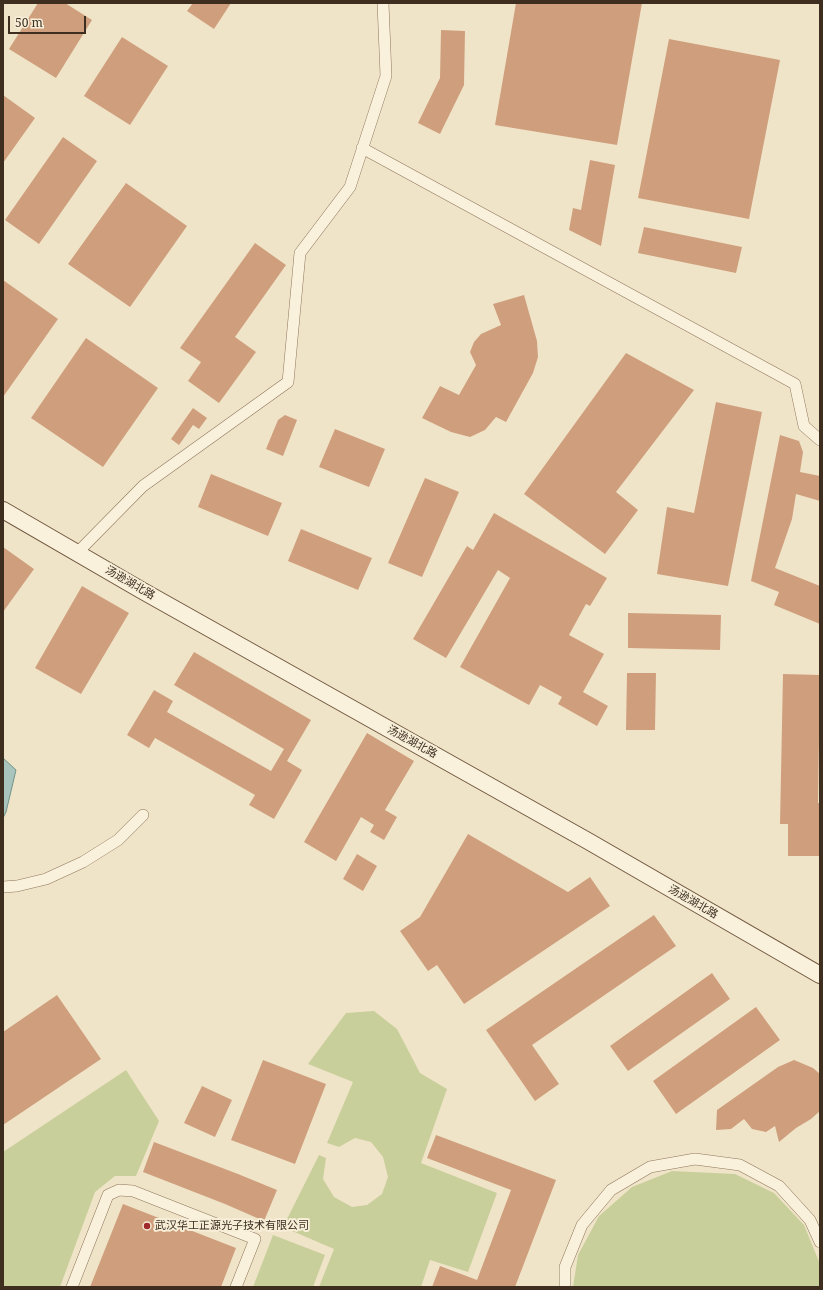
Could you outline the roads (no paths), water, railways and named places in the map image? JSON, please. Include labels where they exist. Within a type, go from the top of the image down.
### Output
[{"type":"main road","name":"汤逊湖北路","points":[[3,510],[588,841],[820,975]]},
{"type":"street","points":[[77,553],[143,486],[288,382],[300,253],[350,187],[386,76],[383,3]]},
{"type":"street","points":[[362,148],[794,384],[804,426],[820,440]]},
{"type":"street","points":[[3,887],[17,886],[46,879],[83,862],[118,840],[143,815]]},
{"type":"street","points":[[565,1287],[565,1267],[582,1225],[611,1190],[650,1167],[695,1159],[740,1165],[780,1186],[810,1220],[820,1242]]},
{"type":"street","points":[[72,1287],[108,1195],[119,1190],[133,1191],[255,1239],[236,1287]]},
{"type":"water","points":[[3,758],[16,770],[6,812],[3,818]]},
{"type":"place","name":"武汉华工正源光子技术有限公司","points":[[147,1226]]}]
